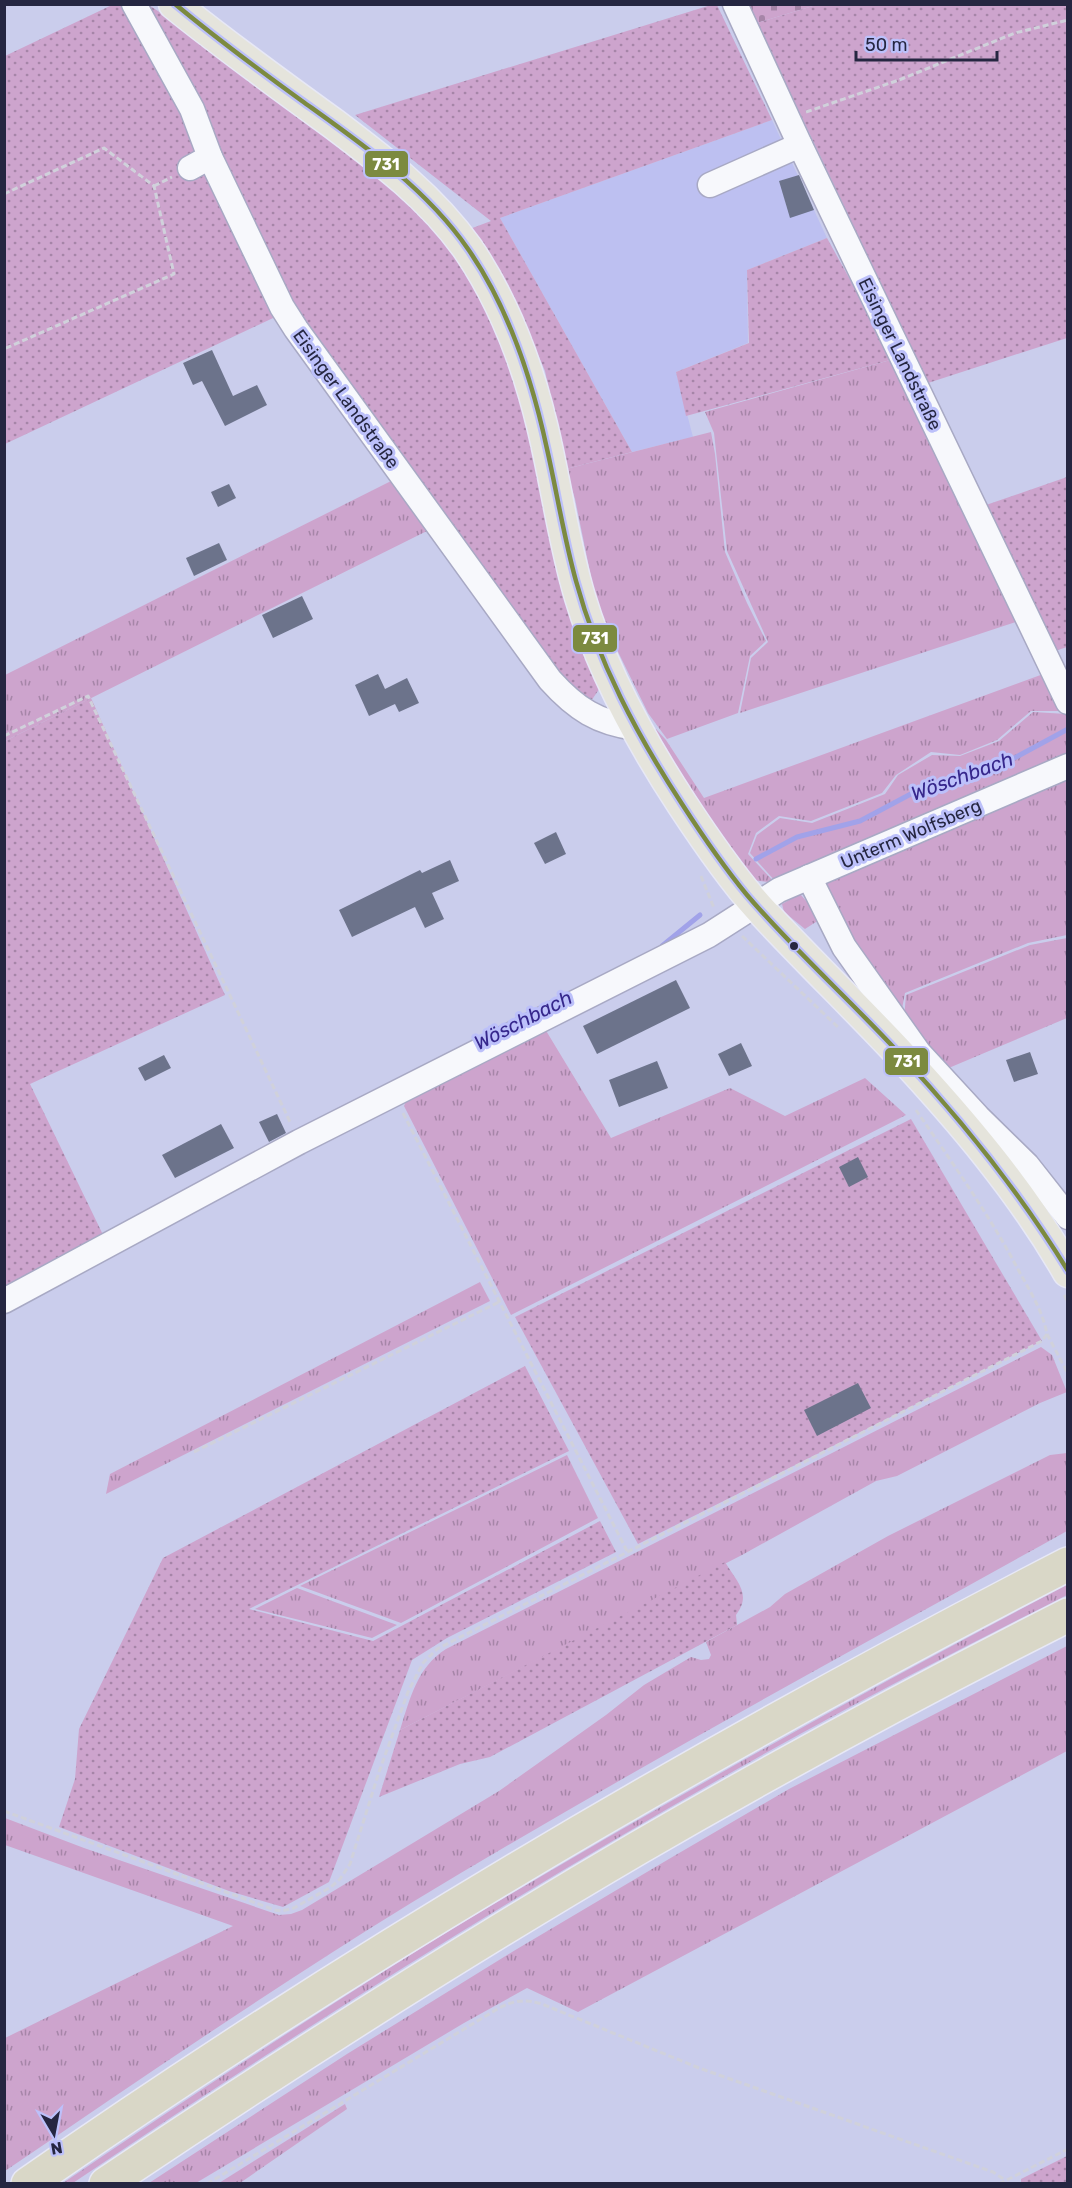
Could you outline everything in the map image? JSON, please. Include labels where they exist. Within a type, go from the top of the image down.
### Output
[{"type":"highway","points":[[28,2184],[229,2049],[357,1967],[606,1817],[834,1687],[1068,1564]]},
{"type":"highway","points":[[106,2184],[253,2085],[638,1848],[902,1700],[1068,1615]]},
{"type":"main road","points":[[174,4],[392,168],[435,207],[468,249],[498,299],[524,360],[542,426],[579,596],[612,680],[636,728],[698,828],[756,905],[894,1048],[973,1136],[1020,1198],[1068,1272]]},
{"type":"street","name":"Eisinger Landstraße","points":[[134,4],[192,109],[200,163],[296,329],[550,680],[568,700],[581,710],[605,721],[636,728]]},
{"type":"street","name":"Eisinger Landstraße","points":[[735,4],[800,145],[1068,702]]},
{"type":"street","points":[[710,185],[800,145]]},
{"type":"street","name":"Unterm Wolfsberg","points":[[4,1301],[299,1142],[709,934],[779,890],[1068,766]]},
{"type":"street","points":[[809,877],[844,947],[919,1053],[978,1117],[1027,1165],[1068,1218]]},
{"type":"path","points":[[788,118],[899,80],[1015,33],[1068,20]]},
{"type":"path","points":[[4,194],[104,148],[154,186],[174,274],[4,349]]},
{"type":"path","points":[[4,736],[88,696],[299,1142]]},
{"type":"path","points":[[728,923],[847,1036]]},
{"type":"path","points":[[394,1095],[628,1553]]},
{"type":"path","points":[[914,1108],[978,1201],[1016,1265],[1041,1311],[1047,1334],[1068,1374]]},
{"type":"path","points":[[194,1452],[499,1302]]},
{"type":"path","points":[[4,1811],[275,1910],[294,1908],[335,1883],[350,1864],[379,1772],[408,1692],[429,1656],[446,1643],[628,1553],[1042,1341],[1047,1334]]},
{"type":"path","points":[[207,2184],[499,2008],[512,2001],[525,1999],[699,2068],[993,2172],[1005,2180]]},
{"type":"path","points":[[999,2184],[1068,2149]]},
{"type":"shaded area","points":[[772,120],[827,238],[747,270],[748,343],[676,372],[693,437],[632,452],[500,218]]},
{"type":"green space","points":[[112,5],[149,5],[177,24],[385,179],[457,251],[516,367],[602,685],[589,704],[583,706],[288,311],[5,444],[5,56]]},
{"type":"green space","points":[[717,5],[772,120],[500,218],[632,452],[566,469],[545,371],[517,305],[467,230],[491,221],[355,115]]},
{"type":"green space","points":[[748,5],[816,5],[757,23]]},
{"type":"green space","points":[[816,5],[1067,5],[1067,338],[928,383],[757,23]]},
{"type":"green space","points":[[827,238],[894,359],[686,416],[676,372],[749,343],[747,270]]},
{"type":"green space","points":[[894,359],[1019,621],[740,713],[751,658],[768,642],[727,551],[714,433],[705,412]]},
{"type":"green space","points":[[711,432],[725,552],[766,641],[750,656],[738,713],[667,739],[648,713],[598,611],[575,499],[566,469]]},
{"type":"green space","points":[[399,477],[435,527],[5,741],[5,675]]},
{"type":"green space","points":[[1067,477],[1067,647],[1049,653],[986,505]]},
{"type":"green space","points":[[1046,673],[1065,711],[1031,711],[997,740],[960,755],[931,752],[896,775],[882,793],[811,821],[779,816],[756,833],[748,854],[775,883],[752,880],[648,734],[656,729],[666,740],[704,798]]},
{"type":"green space","points":[[91,698],[225,995],[30,1084],[106,1241],[5,1295],[5,741]]},
{"type":"green space","points":[[1033,712],[1067,714],[1067,754],[775,881],[750,853],[757,835],[780,818],[812,823],[885,794],[898,775],[932,755],[960,756],[999,741]]},
{"type":"green space","points":[[1067,777],[1067,935],[1028,943],[905,993],[901,1014],[821,888],[831,877]]},
{"type":"green space","points":[[800,894],[819,920],[805,929],[784,912],[782,904]]},
{"type":"green space","points":[[1067,938],[1067,1018],[944,1070],[904,1019],[906,995],[1030,945]]},
{"type":"green space","points":[[545,1029],[611,1138],[730,1088],[785,1116],[865,1078],[906,1115],[511,1315],[404,1106],[407,1099]]},
{"type":"green space","points":[[911,1119],[1042,1341],[638,1544],[515,1317]]},
{"type":"green space","points":[[480,1282],[490,1301],[106,1494],[110,1474]]},
{"type":"green space","points":[[1041,1347],[1052,1355],[1067,1392],[1040,1403],[897,1476],[876,1481],[742,1555],[400,1730],[411,1695],[421,1674],[436,1656],[446,1649]]},
{"type":"green space","points":[[525,1366],[569,1451],[249,1609],[373,1641],[600,1521],[616,1552],[447,1638],[412,1660],[329,1882],[283,1907],[229,1891],[59,1827],[75,1779],[79,1729],[163,1558]]},
{"type":"green space","points":[[1067,1453],[1067,1531],[655,1760],[411,1903],[257,2001],[5,2171],[5,2038],[233,1926],[5,1845],[5,1818],[84,1848],[279,1915],[291,1914],[302,1910],[499,1791],[644,1685],[691,1657],[701,1660],[709,1659],[711,1655],[706,1642],[770,1607],[785,1594],[888,1536],[1050,1455]]},
{"type":"green space","points":[[567,1455],[598,1518],[401,1623],[300,1586]]},
{"type":"green space","points":[[725,1562],[743,1594],[741,1608],[736,1615],[737,1625],[490,1757],[460,1764],[379,1797],[400,1730]]},
{"type":"green space","points":[[1067,1585],[1067,1595],[833,1716],[614,1840],[340,2007],[73,2183],[63,2183],[320,2012],[477,1914],[770,1745]]},
{"type":"green space","points":[[297,1588],[397,1625],[372,1638],[255,1609]]},
{"type":"green space","points":[[1067,1646],[1067,1751],[578,2012],[527,1988],[464,2023],[196,2183],[149,2183],[347,2054],[674,1856],[789,1789]]},
{"type":"green space","points":[[345,2104],[347,2109],[240,2183],[219,2183]]},
{"type":"green space","points":[[1067,2156],[1067,2183],[1021,2183],[1021,2179]]},
{"type":"building","points":[[799,175],[814,210],[790,218],[779,181]]},
{"type":"building","points":[[212,350],[233,396],[257,385],[267,405],[225,426],[202,381],[193,385],[183,363]]},
{"type":"building","points":[[229,484],[236,498],[218,507],[211,492]]},
{"type":"building","points":[[219,543],[227,560],[194,576],[186,558]]},
{"type":"building","points":[[302,596],[313,619],[273,638],[262,615]]},
{"type":"building","points":[[378,674],[385,689],[407,678],[419,703],[399,712],[395,704],[369,716],[355,685]]},
{"type":"building","points":[[556,832],[566,854],[545,864],[534,843]]},
{"type":"building","points":[[450,860],[459,881],[432,893],[444,919],[425,928],[415,907],[352,937],[339,910],[420,870],[422,873]]},
{"type":"building","points":[[676,980],[690,1008],[597,1054],[583,1026]]},
{"type":"building","points":[[741,1043],[752,1066],[729,1076],[718,1054]]},
{"type":"building","points":[[1030,1052],[1038,1074],[1014,1082],[1006,1060]]},
{"type":"building","points":[[164,1055],[171,1068],[145,1081],[138,1068]]},
{"type":"building","points":[[657,1061],[668,1088],[619,1107],[609,1080]]},
{"type":"building","points":[[277,1114],[286,1133],[269,1142],[259,1122]]},
{"type":"building","points":[[221,1124],[234,1148],[175,1178],[162,1155]]},
{"type":"building","points":[[858,1157],[868,1177],[849,1187],[839,1167]]},
{"type":"building","points":[[858,1383],[871,1408],[817,1436],[804,1410]]},
{"type":"waterway","name":"Wöschbach","points":[[756,859],[797,837],[860,821],[924,787],[1005,763],[1068,729]]},
{"type":"waterway","name":"Wöschbach","points":[[662,946],[700,915]]},
{"type":"transit line","name":"731","points":[[175,4],[238,54],[392,168],[433,206],[468,249],[496,295],[526,371],[541,423],[568,548],[585,611],[620,697],[665,778],[738,884],[783,935],[921,1077],[988,1156],[1030,1212],[1068,1271]]}]
